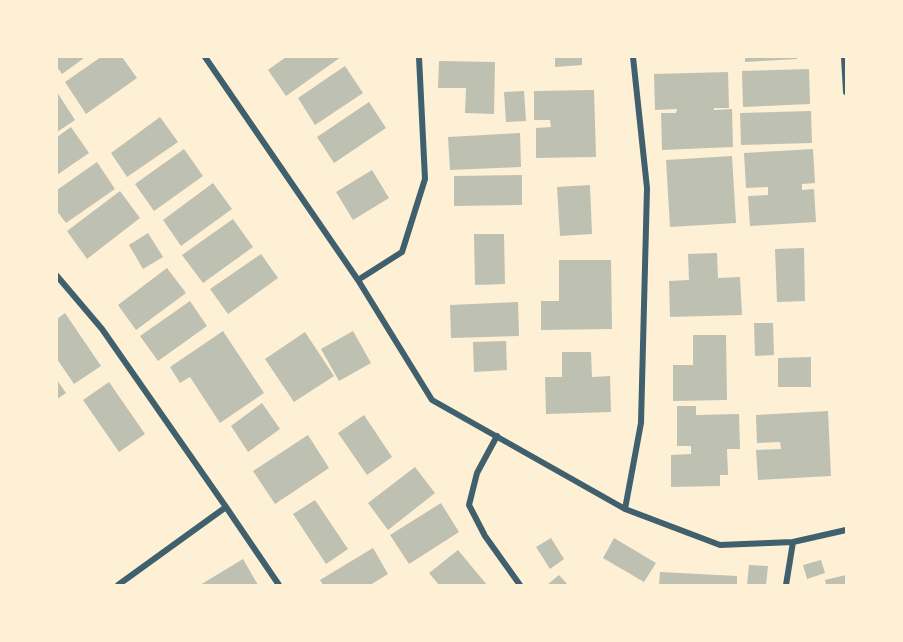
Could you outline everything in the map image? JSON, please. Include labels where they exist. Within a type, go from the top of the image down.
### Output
[{"type":"street","points":[[205,57],[358,280],[432,400],[625,509],[720,546],[794,542],[846,530]]},
{"type":"street","points":[[358,280],[402,252],[425,179],[419,57]]},
{"type":"street","points":[[625,509],[641,423],[647,188],[633,57]]},
{"type":"street","points":[[844,57],[846,92]]},
{"type":"street","points":[[57,276],[102,329],[279,585]]},
{"type":"street","points":[[496,436],[477,472],[469,505],[485,536],[520,585]]},
{"type":"street","points":[[118,585],[226,507]]},
{"type":"street","points":[[786,585],[794,542]]},
{"type":"building","points":[[57,57],[84,58],[62,74],[57,67]]},
{"type":"building","points":[[101,57],[122,57],[137,78],[86,114],[65,82]]},
{"type":"building","points":[[286,57],[341,57],[286,96],[268,70]]},
{"type":"building","points":[[555,57],[582,57],[582,65],[555,67]]},
{"type":"building","points":[[745,57],[797,57],[797,59],[745,62]]},
{"type":"building","points":[[439,61],[495,62],[494,114],[465,113],[466,88],[438,88]]},
{"type":"building","points":[[345,66],[363,93],[315,125],[298,98]]},
{"type":"building","points":[[809,69],[810,104],[743,107],[742,71]]},
{"type":"building","points":[[728,72],[729,108],[714,108],[714,110],[732,109],[733,147],[662,150],[661,113],[676,113],[677,109],[655,110],[654,74]]},
{"type":"building","points":[[594,90],[596,157],[536,158],[536,128],[551,127],[550,120],[534,120],[534,91]]},
{"type":"building","points":[[524,91],[526,121],[506,122],[504,92]]},
{"type":"building","points":[[57,92],[75,120],[57,132]]},
{"type":"building","points":[[369,102],[386,128],[334,163],[317,137]]},
{"type":"building","points":[[811,111],[812,143],[741,145],[740,113]]},
{"type":"building","points":[[160,117],[178,142],[127,177],[111,153]]},
{"type":"building","points":[[71,127],[89,153],[57,175],[57,137]]},
{"type":"building","points":[[520,133],[521,167],[450,170],[448,137]]},
{"type":"building","points":[[184,149],[203,176],[154,211],[135,184]]},
{"type":"building","points":[[813,149],[815,183],[802,184],[802,190],[814,189],[816,222],[750,226],[748,196],[768,195],[768,187],[746,188],[744,153]]},
{"type":"building","points":[[732,156],[736,223],[670,227],[666,160]]},
{"type":"building","points":[[97,162],[115,189],[66,223],[57,211],[57,190]]},
{"type":"building","points":[[372,170],[389,198],[353,220],[336,192]]},
{"type":"building","points":[[522,175],[522,205],[454,206],[454,176]]},
{"type":"building","points":[[213,183],[232,209],[181,246],[163,220]]},
{"type":"building","points":[[590,185],[592,234],[560,236],[557,187]]},
{"type":"building","points":[[120,191],[140,218],[87,259],[67,231]]},
{"type":"building","points":[[233,219],[253,247],[203,283],[182,255]]},
{"type":"building","points":[[148,233],[163,257],[143,269],[129,245]]},
{"type":"building","points":[[474,234],[504,234],[505,284],[475,285]]},
{"type":"building","points":[[804,248],[805,301],[777,302],[775,249]]},
{"type":"building","points":[[717,253],[718,278],[740,277],[742,315],[670,317],[669,281],[689,280],[688,254]]},
{"type":"building","points":[[261,254],[278,278],[228,314],[210,289]]},
{"type":"building","points":[[559,260],[611,260],[612,329],[541,330],[541,301],[559,301]]},
{"type":"building","points":[[167,268],[186,293],[136,330],[118,305]]},
{"type":"building","points":[[190,301],[207,326],[158,361],[140,336]]},
{"type":"building","points":[[518,302],[519,336],[451,338],[450,305]]},
{"type":"building","points":[[65,313],[101,366],[74,384],[57,359],[57,319]]},
{"type":"building","points":[[754,323],[773,323],[774,355],[755,356]]},
{"type":"building","points":[[223,331],[264,393],[220,423],[190,377],[180,383],[170,367]]},
{"type":"building","points":[[353,331],[371,363],[339,381],[321,349]]},
{"type":"building","points":[[305,332],[334,376],[294,402],[265,359]]},
{"type":"building","points":[[693,335],[726,335],[727,400],[673,401],[673,365],[693,365]]},
{"type":"building","points":[[506,341],[507,370],[474,372],[473,342]]},
{"type":"building","points":[[562,352],[591,352],[592,377],[610,376],[611,412],[546,414],[545,377],[562,377]]},
{"type":"building","points":[[811,357],[811,387],[778,387],[778,358]]},
{"type":"building","points":[[57,380],[66,393],[57,399]]},
{"type":"building","points":[[109,382],[145,434],[119,452],[83,400]]},
{"type":"building","points":[[262,403],[280,429],[248,452],[231,426]]},
{"type":"building","points":[[677,406],[696,406],[696,415],[739,414],[740,449],[727,449],[728,475],[720,475],[720,486],[671,487],[671,455],[691,454],[691,446],[677,446]]},
{"type":"building","points":[[828,411],[831,476],[758,480],[756,450],[781,449],[780,442],[757,443],[756,415]]},
{"type":"building","points":[[364,415],[392,457],[367,475],[338,433]]},
{"type":"building","points":[[308,435],[329,468],[275,504],[253,471]]},
{"type":"building","points":[[415,467],[435,493],[388,530],[368,503]]},
{"type":"building","points":[[315,500],[348,549],[326,564],[293,514]]},
{"type":"building","points":[[441,503],[459,532],[409,564],[390,535]]},
{"type":"building","points":[[551,538],[564,559],[550,569],[536,547]]},
{"type":"building","points":[[614,538],[656,563],[644,582],[603,558]]},
{"type":"building","points":[[373,548],[388,574],[370,585],[323,585],[320,580]]},
{"type":"building","points":[[458,550],[487,585],[439,585],[429,573]]},
{"type":"building","points":[[243,559],[258,585],[200,585]]},
{"type":"building","points":[[821,560],[825,573],[807,579],[803,565]]},
{"type":"building","points":[[749,565],[768,566],[766,585],[747,585]]},
{"type":"building","points":[[660,572],[737,576],[737,585],[659,585]]},
{"type":"building","points":[[559,575],[568,585],[547,585]]},
{"type":"building","points":[[846,575],[846,585],[826,585],[825,580]]}]
